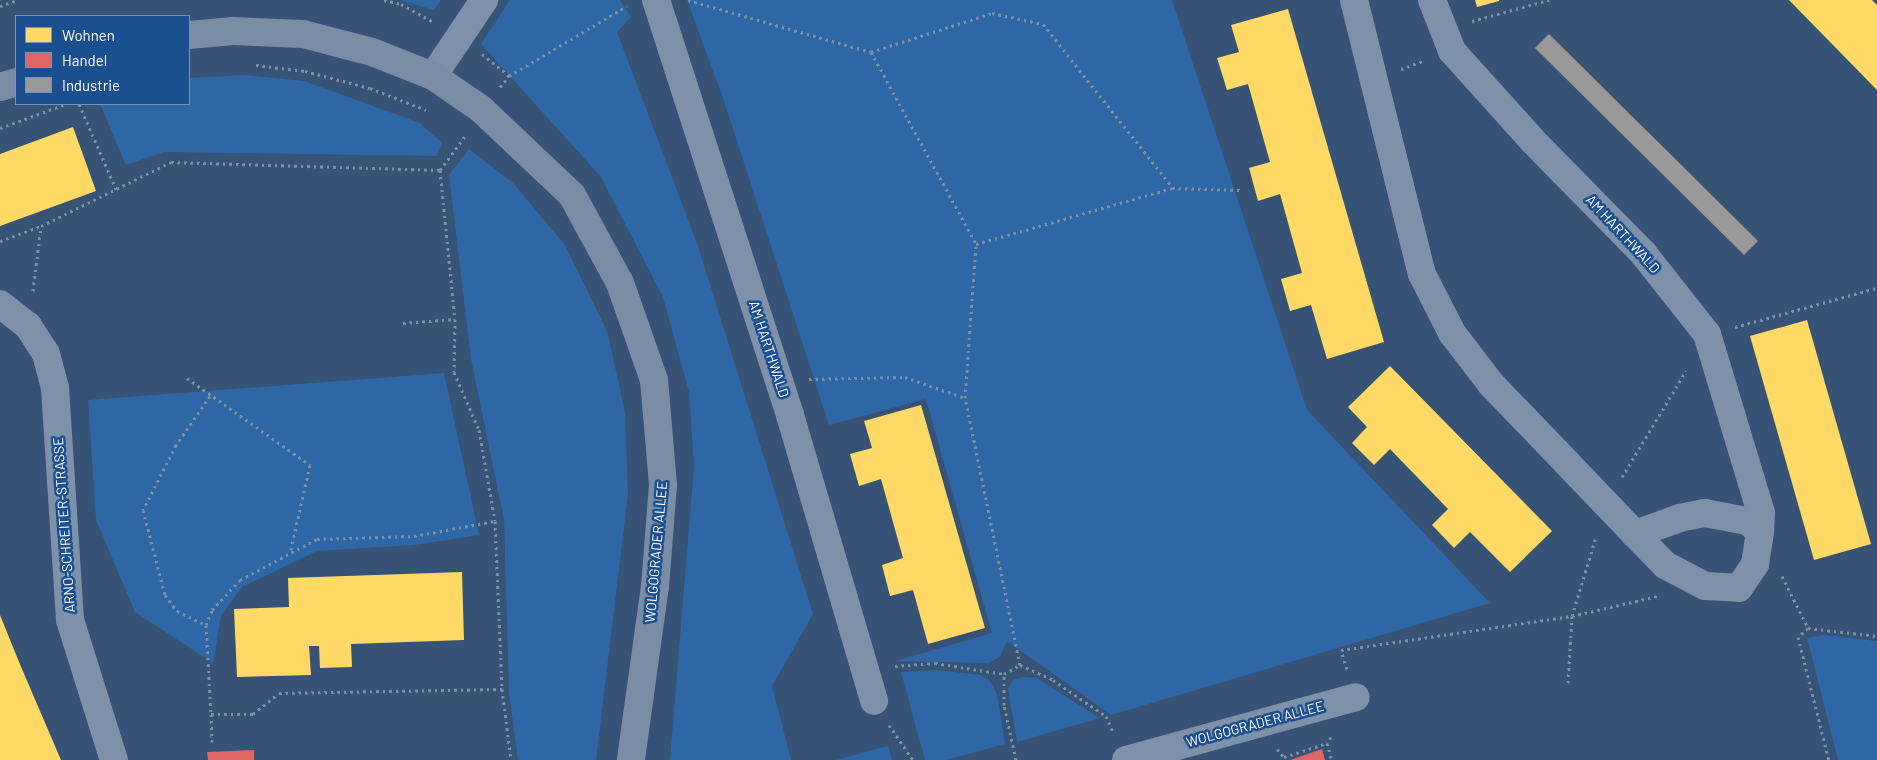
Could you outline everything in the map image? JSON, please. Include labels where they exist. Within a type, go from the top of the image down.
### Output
[{"type":"main road","name":"WOLGOGRADER ALLEE","points":[[190,35],[233,31],[303,34],[372,52],[433,76],[481,109],[572,196],[620,283],[654,380],[663,485],[655,586],[631,760]]},
{"type":"main road","points":[[0,86],[15,82]]},
{"type":"street","points":[[433,76],[484,0]]},
{"type":"street","name":"AM HARTHWALD","points":[[656,0],[779,380],[874,701]]},
{"type":"street","name":"AM HARTHWALD","points":[[1354,0],[1422,274],[1452,333],[1491,384],[1665,565],[1705,586],[1739,588],[1755,564],[1761,513],[1708,334],[1643,253],[1533,141],[1452,51],[1432,0]]},
{"type":"street","name":"ARNO-SCHREITER-STRASSE","points":[[0,304],[28,326],[46,354],[55,388],[70,620],[114,760]]},
{"type":"street","points":[[1636,534],[1680,518],[1705,513],[1747,521],[1760,531]]},
{"type":"street","name":"WOLGOGRADER ALLEE","points":[[1126,760],[1356,697]]},
{"type":"path","points":[[0,6],[17,0]]},
{"type":"path","points":[[686,0],[871,52],[992,13],[1043,24],[1172,188]]},
{"type":"path","points":[[1443,29],[1549,0]]},
{"type":"path","points":[[510,760],[502,688],[495,521],[479,430],[454,372],[455,319],[440,170],[466,137],[481,109],[509,76],[629,5]]},
{"type":"path","points":[[871,52],[976,244],[964,398],[1020,665]]},
{"type":"path","points":[[1374,78],[1430,59]]},
{"type":"path","points":[[254,64],[305,71],[370,88],[429,111]]},
{"type":"path","points":[[0,128],[63,105]]},
{"type":"path","points":[[79,105],[116,189]]},
{"type":"path","points":[[458,132],[466,137]]},
{"type":"path","points":[[0,241],[41,226],[171,162],[440,170]]},
{"type":"path","points":[[976,244],[1172,188],[1241,190]]},
{"type":"path","points":[[28,326],[41,226]]},
{"type":"path","points":[[1568,684],[1572,616],[1606,504],[1708,334],[1877,288]]},
{"type":"path","points":[[403,323],[455,319]]},
{"type":"path","points":[[779,380],[905,377],[964,398]]},
{"type":"path","points":[[187,378],[210,396],[310,464],[290,554]]},
{"type":"path","points":[[206,626],[177,611],[165,595],[143,510],[176,445],[210,396]]},
{"type":"path","points":[[212,742],[206,626],[212,610],[240,580],[317,539],[414,536],[495,521]]},
{"type":"path","points":[[1760,531],[1808,628]]},
{"type":"path","points":[[1356,697],[1341,650],[1572,616],[1705,586]]},
{"type":"path","points":[[1829,760],[1798,637],[1808,628],[1877,636]]},
{"type":"path","points":[[865,669],[935,663],[1004,674],[1020,665]]},
{"type":"path","points":[[1020,665],[1053,680],[1106,716],[1114,733]]},
{"type":"path","points":[[1004,674],[1004,705],[1016,760]]},
{"type":"path","points":[[211,714],[253,714],[279,693],[502,688]]},
{"type":"path","points":[[874,701],[913,760]]},
{"type":"shaded area","points":[[399,0],[441,0],[434,10]]},
{"type":"shaded area","points":[[510,0],[620,0],[631,17],[617,32],[698,246],[813,614],[772,686],[791,760],[670,760],[694,466],[689,392],[663,297],[601,177],[481,44]]},
{"type":"shaded area","points":[[687,0],[1172,0],[1307,410],[1490,603],[1111,715],[1007,641],[1000,657],[989,663],[895,661],[992,633],[926,399],[829,425],[723,98]]},
{"type":"shaded area","points":[[245,75],[304,81],[420,123],[442,143],[437,156],[164,152],[126,165],[100,105],[190,105],[190,78]]},
{"type":"shaded area","points":[[469,149],[513,183],[565,245],[607,331],[625,412],[628,494],[596,760],[518,760],[509,693],[504,520],[471,359],[449,175]]},
{"type":"shaded area","points":[[444,373],[479,535],[414,545],[317,551],[242,587],[221,616],[213,663],[135,612],[96,520],[88,400]]},
{"type":"shaded area","points":[[1824,635],[1877,641],[1877,760],[1838,760],[1807,638]]},
{"type":"shaded area","points":[[937,670],[980,675],[990,681],[997,694],[1005,744],[946,760],[925,760],[901,672]]},
{"type":"shaded area","points":[[1023,677],[1036,678],[1100,718],[1017,742],[1008,689],[1014,679]]},
{"type":"shaded area","points":[[888,746],[892,760],[836,760]]},
{"type":"building: Wohnen","points":[[1475,0],[1499,0],[1499,1],[1477,7]]},
{"type":"building: Wohnen","points":[[1789,0],[1872,0],[1877,5],[1877,90]]},
{"type":"building: Wohnen","points":[[1288,9],[1384,342],[1327,359],[1311,305],[1290,311],[1281,279],[1302,273],[1280,194],[1258,201],[1249,168],[1270,162],[1248,84],[1227,90],[1217,58],[1239,52],[1231,25]]},
{"type":"building: Wohnen","points":[[73,127],[96,191],[0,226],[0,154]]},
{"type":"building: Wohnen","points":[[1807,320],[1871,544],[1814,560],[1750,336]]},
{"type":"building: Wohnen","points":[[1390,366],[1552,531],[1510,572],[1470,532],[1454,548],[1432,525],[1448,509],[1390,449],[1374,465],[1352,443],[1367,427],[1348,407]]},
{"type":"building: Wohnen","points":[[921,405],[985,628],[928,644],[913,590],[890,596],[882,565],[903,558],[881,479],[859,486],[850,454],[872,448],[864,421]]},
{"type":"building: Wohnen","points":[[462,572],[464,640],[351,644],[352,667],[320,668],[319,646],[309,646],[311,675],[237,677],[234,609],[289,607],[288,578]]},
{"type":"building: Wohnen","points":[[0,615],[19,662],[61,760],[0,760]]},
{"type":"building: Handel","points":[[1322,749],[1325,760],[1290,760]]},
{"type":"building: Handel","points":[[254,750],[254,760],[208,760],[207,752]]},
{"type":"building: Industrie","points":[[1549,34],[1758,241],[1744,255],[1535,48]]}]
